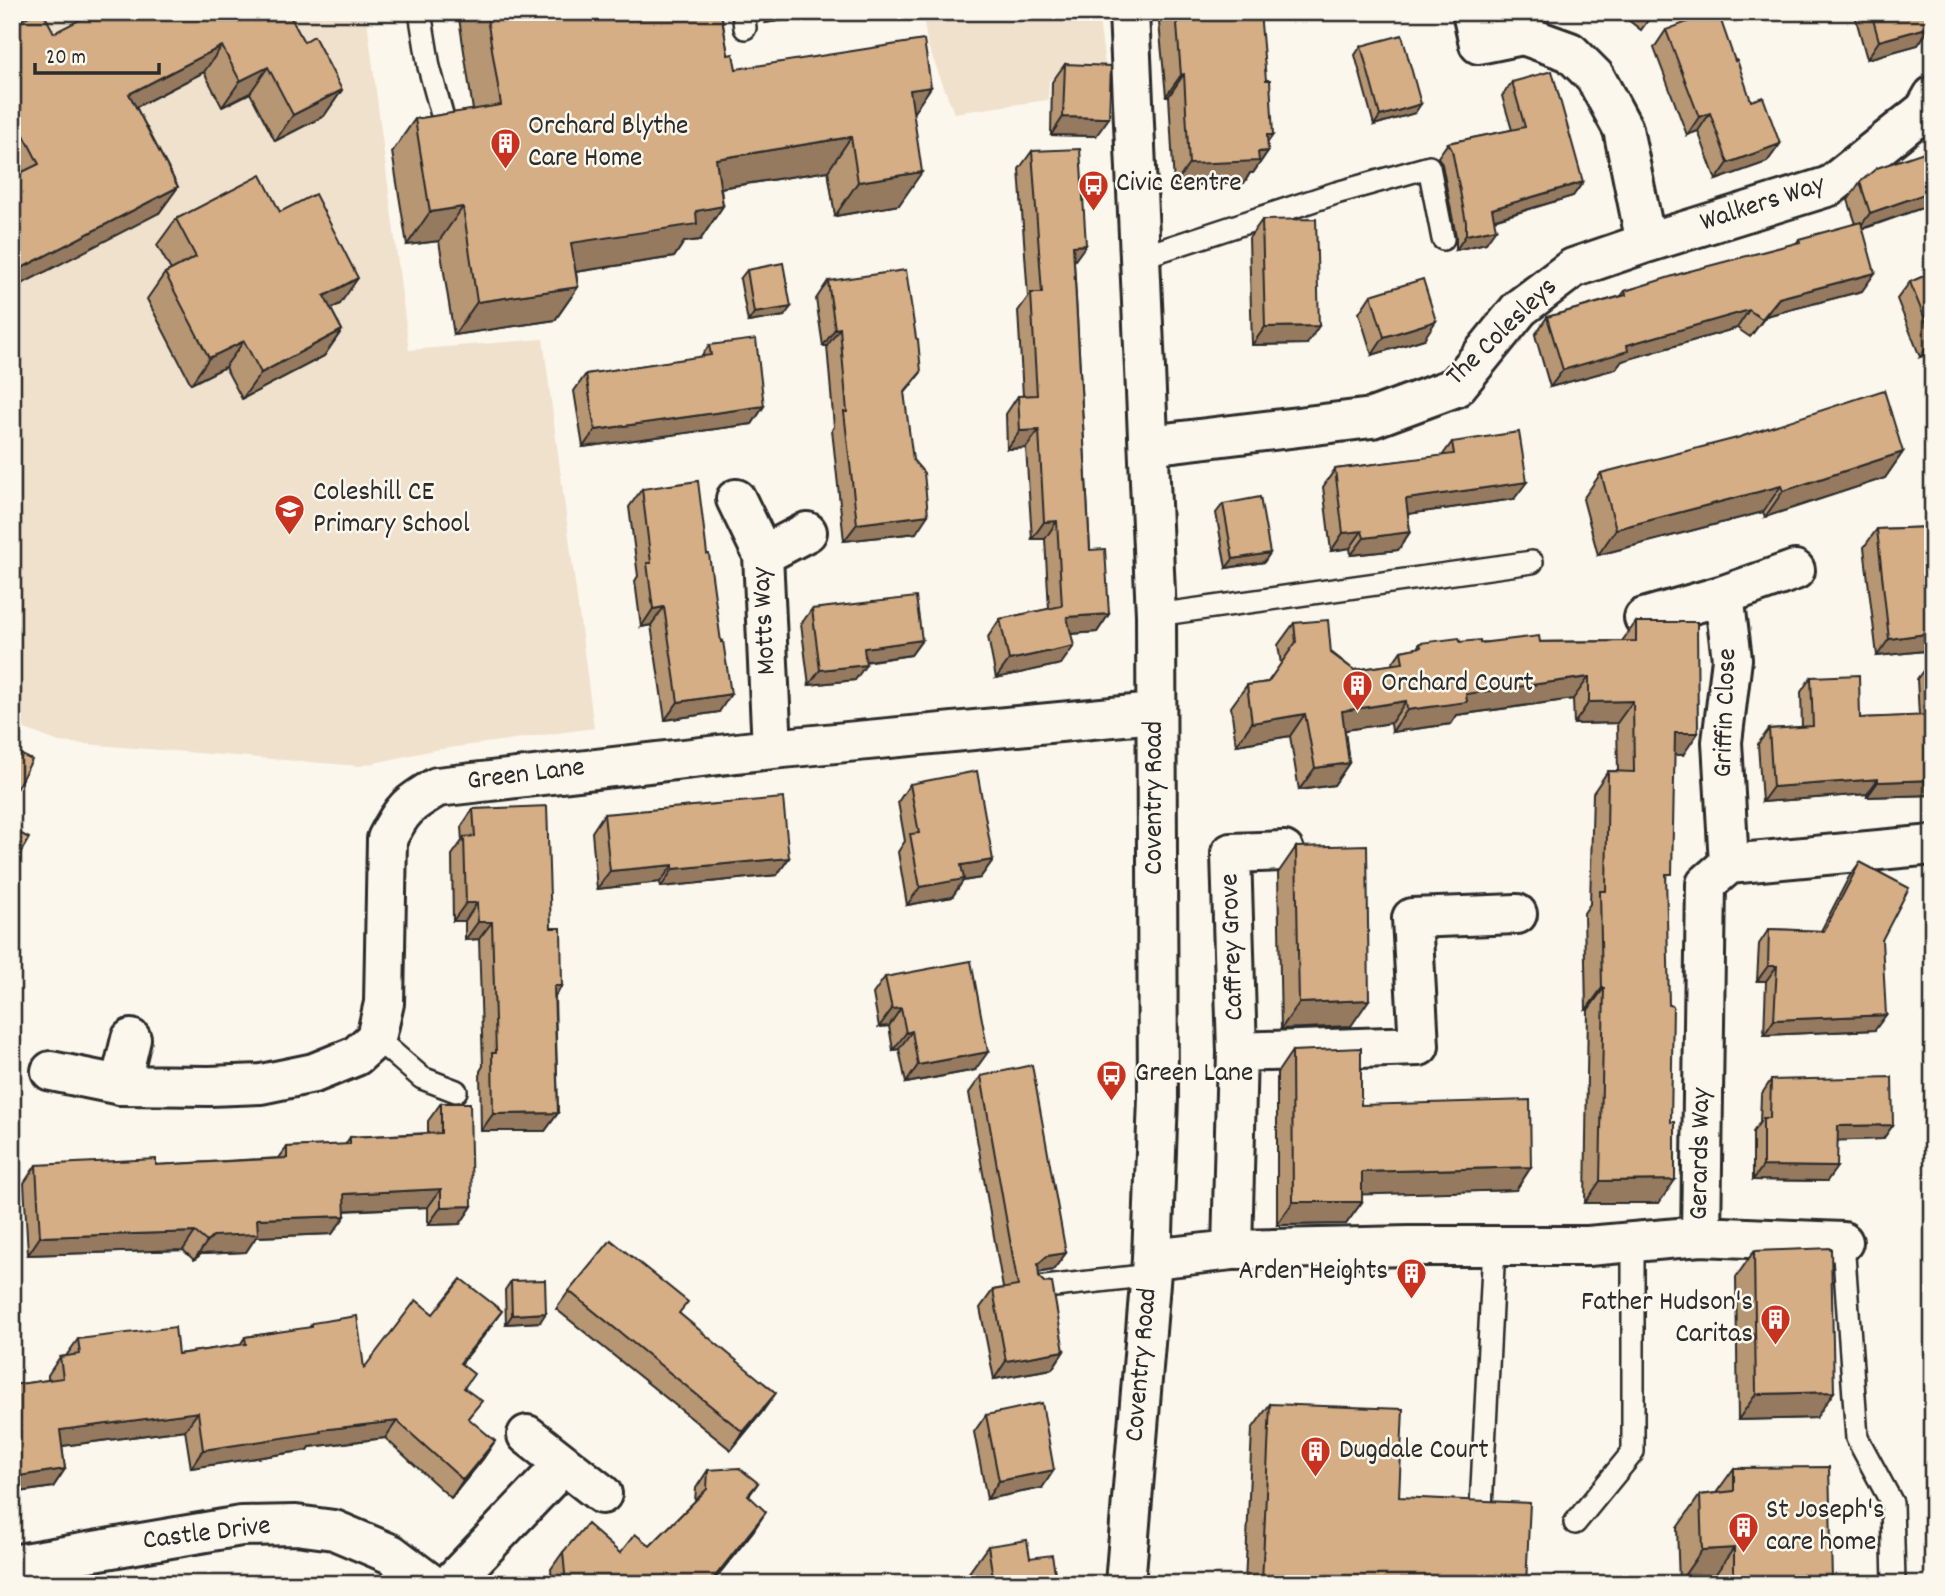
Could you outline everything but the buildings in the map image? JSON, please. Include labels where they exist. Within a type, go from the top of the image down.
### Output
[{"type":"street","name":"Coventry Road","points":[[1125,1584],[1151,1267],[1157,1098],[1156,615],[1129,12]]},
{"type":"street","points":[[1472,12],[1479,44],[1523,34],[1570,52],[1595,77],[1623,129],[1646,243]]},
{"type":"street","name":"Walkers Way","points":[[1646,243],[1830,186],[1924,110],[1933,96]]},
{"type":"street","name":"The Colesleys","points":[[1149,445],[1371,418],[1455,387],[1520,308],[1573,268],[1646,243]]},
{"type":"street","name":"Motts Way","points":[[736,499],[763,555],[772,749]]},
{"type":"street","points":[[763,555],[807,533]]},
{"type":"street","points":[[1644,618],[1724,595],[1795,570]]},
{"type":"street","name":"Griffin Close","points":[[1724,595],[1732,659],[1722,742],[1729,864]]},
{"type":"street","name":"Green Lane","points":[[376,1038],[384,1003],[387,839],[398,817],[409,804],[437,787],[772,749],[1155,713]]},
{"type":"street","points":[[1729,864],[1933,845]]},
{"type":"street","name":"Caffrey Grove","points":[[1232,1250],[1237,1052],[1231,853],[1284,851]]},
{"type":"street","name":"Gerards Way","points":[[1151,1267],[1232,1250],[1588,1245],[1701,1236],[1706,884],[1729,864]]},
{"type":"street","name":"Caffrey Grove","points":[[1237,1052],[1419,1046],[1412,918],[1517,914]]},
{"type":"street","points":[[51,1071],[120,1085],[261,1084],[325,1069],[356,1056],[376,1038]]},
{"type":"street","points":[[120,1085],[131,1039]]},
{"type":"street","points":[[1701,1236],[1843,1242]]},
{"type":"street","points":[[527,1435],[602,1494]]},
{"type":"street","points":[[450,1584],[564,1464]]},
{"type":"street","name":"Castle Drive","points":[[12,1565],[241,1526],[296,1525],[334,1530],[391,1554],[431,1584]]},
{"type":"lane","points":[[420,12],[429,67],[444,122]]},
{"type":"lane","points":[[1141,257],[1336,193],[1429,167],[1443,239]]},
{"type":"lane","points":[[1156,615],[1532,562]]},
{"type":"lane","points":[[376,1038],[422,1078],[456,1091]]},
{"type":"lane","points":[[1575,1523],[1633,1452],[1633,1242]]},
{"type":"lane","points":[[1843,1242],[1857,1438],[1892,1503],[1894,1584]]},
{"type":"lane","points":[[1481,1508],[1494,1245]]},
{"type":"lane","points":[[1037,1288],[1151,1267]]},
{"type":"shaded area","name":"Coleshill CE Primary School","points":[[12,12],[366,12],[409,350],[543,339],[594,728],[434,750],[360,766],[59,742],[12,724]]},
{"type":"shaded area","points":[[922,12],[1098,12],[1106,73],[1049,80],[1048,100],[954,113],[928,46]]},
{"type":"place","name":"Orchard Blythe Care Home","points":[[505,171]]},
{"type":"place","name":"Civic Centre","points":[[1093,212]]},
{"type":"place","name":"Coleshill CE Primary School","points":[[290,537]]},
{"type":"place","name":"Orchard Court","points":[[1358,712]]},
{"type":"place","name":"Green Lane","points":[[1112,1102]]},
{"type":"place","name":"Arden Heights","points":[[1411,1300]]},
{"type":"place","name":"Father Hudson's Caritas","points":[[1776,1347]]},
{"type":"place","name":"Dugdale Court","points":[[1316,1479]]},
{"type":"place","name":"St Joseph's care home","points":[[1743,1555]]}]
